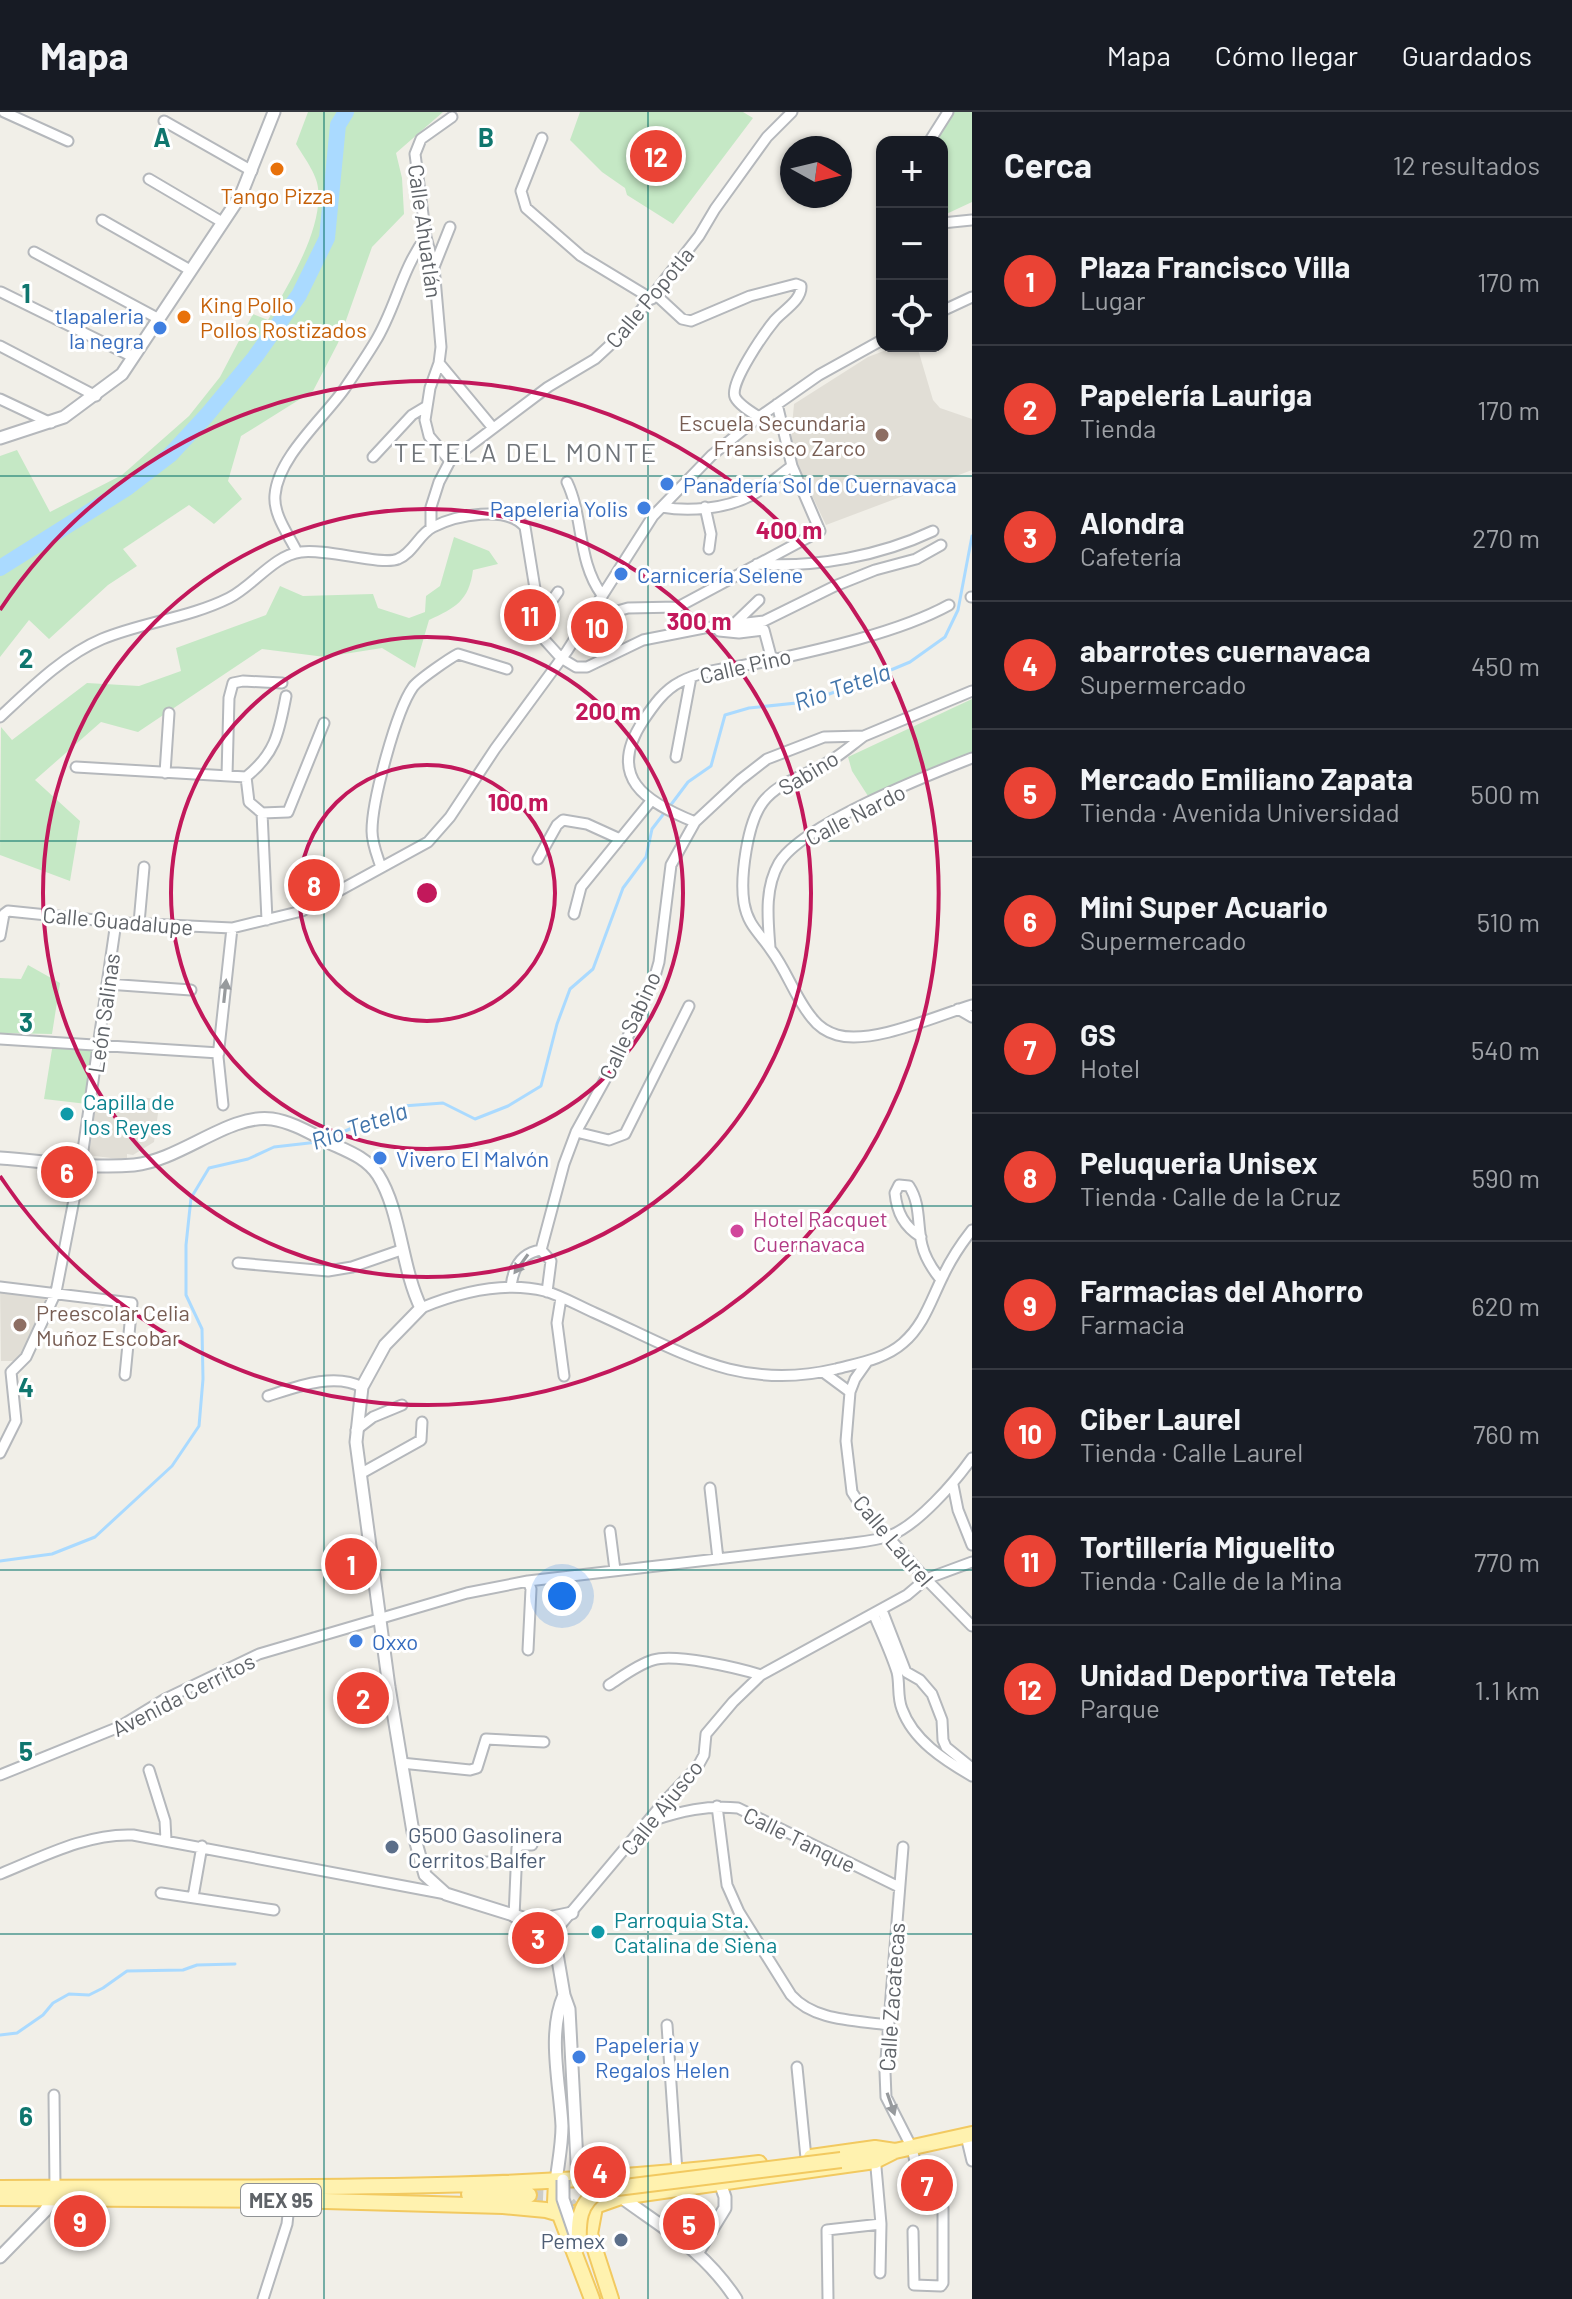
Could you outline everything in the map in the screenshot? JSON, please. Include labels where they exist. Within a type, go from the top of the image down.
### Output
[{"type":"main road","name":"MEX 95","points":[[0,2188],[55,2192],[290,2194],[554,2209],[573,2215],[621,2197],[720,2183],[912,2148],[970,2134]]},
{"type":"main road","name":"MEX 95","points":[[290,2194],[578,2181],[806,2158],[875,2155]]},
{"type":"main road","points":[[595,2299],[578,2242],[581,2212],[585,2203],[601,2190],[875,2155]]},
{"type":"main road","points":[[621,2197],[621,2185],[630,2176]]},
{"type":"main road","points":[[554,2209],[578,2181],[591,2197],[595,2207],[590,2234],[611,2299]]},
{"type":"main road","points":[[556,2182],[554,2209],[578,2242],[604,2299]]},
{"type":"main road","name":"MEX 95","points":[[0,2198],[55,2192]]},
{"type":"main road","points":[[290,2194],[529,2195]]},
{"type":"main road","points":[[578,2242],[571,2235],[578,2225],[591,2224]]},
{"type":"street","points":[[4,112],[68,141]]},
{"type":"street","name":"Calle Popotla","points":[[431,527],[431,507],[450,461],[548,387],[595,359],[623,333],[699,236],[767,137],[792,112]]},
{"type":"street","points":[[933,136],[948,112]]},
{"type":"street","points":[[0,438],[52,423],[96,396],[122,374],[241,195],[271,113]]},
{"type":"street","name":"Calle Ahuatlán","points":[[450,461],[429,436],[425,420],[441,347],[434,267],[426,237],[415,154],[427,133],[452,117]]},
{"type":"street","points":[[164,121],[252,171]]},
{"type":"street","points":[[542,138],[537,144],[521,191],[526,208],[581,256],[654,296],[682,319],[691,321],[750,296],[796,284],[801,286],[802,291],[754,349],[733,390],[739,402],[759,417]]},
{"type":"street","points":[[149,179],[222,222]]},
{"type":"street","points":[[102,220],[190,270]]},
{"type":"street","points":[[948,222],[972,220]]},
{"type":"street","points":[[434,267],[450,227]]},
{"type":"street","points":[[297,552],[276,506],[279,478],[376,341],[412,256],[426,237]]},
{"type":"street","points":[[34,252],[159,319]]},
{"type":"street","points":[[1,292],[133,357]]},
{"type":"street","points":[[948,308],[972,297]]},
{"type":"street","name":"Calle Guadalupe","points":[[0,936],[5,911],[116,922],[232,928],[302,911],[433,838],[561,658],[629,550],[662,507],[712,455],[759,417],[819,375],[876,343]]},
{"type":"street","points":[[0,346],[96,396]]},
{"type":"street","points":[[439,363],[493,428]]},
{"type":"street","points":[[0,399],[52,423]]},
{"type":"street","points":[[586,620],[628,608],[678,607],[820,531],[792,466],[777,404]]},
{"type":"street","points":[[373,457],[412,415],[427,406]]},
{"type":"street","points":[[662,507],[683,509],[735,502],[752,495],[792,466]]},
{"type":"street","points":[[567,482],[576,505],[580,540],[590,575],[602,595]]},
{"type":"street","points":[[705,507],[711,534],[709,549]]},
{"type":"street","points":[[0,717],[84,648],[104,638],[187,614],[229,598],[272,566],[297,552],[332,552],[393,561],[401,558],[431,527],[477,514],[506,517],[522,523],[527,530],[543,638],[561,658],[576,667],[587,667],[643,640],[764,621],[835,586],[875,570],[907,563],[941,545]]},
{"type":"street","points":[[756,564],[796,565],[830,561],[914,540],[933,531]]},
{"type":"street","points":[[539,619],[545,615],[558,592]]},
{"type":"street","points":[[733,625],[759,600]]},
{"type":"street","name":"Calle Pino","points":[[695,822],[654,802],[635,785],[628,766],[629,747],[670,687],[691,677],[883,631],[934,614],[949,605]]},
{"type":"street","points":[[704,628],[739,633],[764,630],[772,660]]},
{"type":"street","points":[[381,867],[372,834],[373,814],[392,740],[410,690],[416,682],[458,654],[507,669]]},
{"type":"street","points":[[676,757],[691,677]]},
{"type":"street","points":[[227,776],[229,698],[233,683],[282,683]]},
{"type":"street","name":"Calle Sabino","points":[[547,1292],[551,1261],[541,1250],[560,1177],[576,1132],[623,1047],[653,983],[659,962],[671,865],[695,822],[767,759],[824,737],[864,736],[972,691]]},
{"type":"street","points":[[76,767],[246,777],[273,748],[286,696]]},
{"type":"street","points":[[165,773],[169,713]]},
{"type":"street","points":[[246,777],[249,802],[262,813],[288,812],[324,723]]},
{"type":"street","name":"Sabino","points":[[864,736],[830,761],[779,788],[762,803],[744,861],[744,903],[755,933],[770,948],[812,1018],[821,1028],[835,1034],[854,1038],[874,1036],[972,1005]]},
{"type":"street","name":"Calle Nardo","points":[[770,948],[767,917],[770,892],[779,864],[794,845],[811,832],[972,758]]},
{"type":"street","points":[[574,914],[581,887],[654,802]]},
{"type":"street","points":[[262,813],[267,920]]},
{"type":"street","points":[[538,859],[563,820],[587,824],[620,839]]},
{"type":"street","points":[[139,923],[144,867]]},
{"type":"street","points":[[749,918],[767,917]]},
{"type":"street","name":"León Salinas","points":[[0,1453],[16,1421],[11,1372],[26,1357],[56,1292],[81,1164],[116,922]]},
{"type":"street","points":[[223,1105],[219,1053],[232,928]]},
{"type":"street","points":[[107,984],[191,990]]},
{"type":"street","points":[[576,1132],[609,1140],[625,1134],[689,1006]]},
{"type":"street","points":[[958,1009],[972,1017]]},
{"type":"street","points":[[0,1039],[219,1053]]},
{"type":"street","points":[[0,1158],[136,1165],[160,1160],[251,1119],[284,1122],[368,1161],[388,1195],[401,1250],[421,1308]]},
{"type":"street","points":[[921,1237],[906,1226],[900,1216],[895,1193],[899,1185],[909,1186],[913,1191],[927,1260],[941,1280]]},
{"type":"street","points":[[446,1894],[425,1875],[419,1860],[401,1763],[360,1474],[356,1430],[362,1387],[385,1345],[421,1308],[474,1291],[511,1287],[547,1292],[707,1365],[766,1376],[823,1372],[868,1361],[897,1348],[910,1337],[930,1306],[958,1248],[972,1230]]},
{"type":"street","points":[[238,1263],[328,1271],[352,1267],[401,1250]]},
{"type":"street","points":[[511,1287],[520,1259],[541,1250]]},
{"type":"street","points":[[0,1287],[132,1303],[125,1375]]},
{"type":"street","points":[[561,1298],[557,1323],[564,1376]]},
{"type":"street","name":"Calle Laurel","points":[[868,1361],[850,1392],[846,1441],[852,1492],[863,1509],[972,1626]]},
{"type":"street","points":[[823,1372],[850,1392]]},
{"type":"street","points":[[268,1396],[327,1381],[350,1382],[362,1387]]},
{"type":"street","points":[[356,1430],[373,1417],[402,1405]]},
{"type":"street","points":[[360,1474],[418,1442],[422,1436],[422,1422]]},
{"type":"street","points":[[890,1536],[953,1485],[972,1458]]},
{"type":"street","points":[[953,1485],[958,1510],[972,1545]]},
{"type":"street","points":[[710,1488],[718,1559]]},
{"type":"street","points":[[610,1531],[615,1570]]},
{"type":"street","name":"Avenida Cerritos","points":[[0,1775],[119,1727],[165,1699],[259,1654],[467,1593],[528,1581],[890,1536]]},
{"type":"street","name":"Calle Ajusco","points":[[552,1935],[664,1802],[701,1763],[706,1734],[761,1675],[878,1612],[907,1595],[926,1579],[972,1562]]},
{"type":"street","points":[[528,1581],[531,1589],[528,1650]]},
{"type":"street","points":[[878,1612],[902,1674],[898,1692],[902,1711],[914,1732],[930,1748],[972,1776]]},
{"type":"street","points":[[609,1685],[637,1667],[662,1657],[728,1666],[761,1675]]},
{"type":"street","points":[[902,1674],[920,1680],[932,1694],[942,1720],[943,1740],[951,1753],[972,1768]]},
{"type":"street","points":[[401,1763],[470,1770],[480,1764],[486,1739],[544,1742]]},
{"type":"street","points":[[930,1748],[937,1748],[943,1740]]},
{"type":"street","points":[[149,1770],[165,1821],[166,1840]]},
{"type":"street","points":[[717,1806],[727,1885],[739,1912],[791,1995],[802,2007],[815,2014],[888,2025]]},
{"type":"street","name":"Calle Tanque","points":[[651,1821],[694,1809],[717,1806],[738,1808],[899,1887]]},
{"type":"street","points":[[0,1874],[90,1839],[113,1834],[202,1846],[446,1894],[542,1924],[552,1935],[561,1965],[569,2135],[562,2193],[578,2242]]},
{"type":"street","points":[[514,1917],[517,1845],[532,1845]]},
{"type":"street","points":[[193,1897],[202,1846]]},
{"type":"street","name":"Calle Zacatecas","points":[[903,1847],[888,2025],[886,2097],[912,2148],[924,2201],[943,2208],[941,2286],[914,2285],[913,2231]]},
{"type":"street","points":[[483,1862],[516,1862]]},
{"type":"street","points":[[161,1893],[274,1910]]},
{"type":"street","points":[[532,1921],[572,1913]]},
{"type":"street","points":[[564,1995],[569,2009],[578,2181]]},
{"type":"street","points":[[556,2182],[562,2127],[557,2011],[564,1995]]},
{"type":"street","points":[[667,2025],[677,2172]]},
{"type":"street","points":[[797,2067],[806,2158]]},
{"type":"street","points":[[0,2257],[45,2211],[55,2192],[54,2095]]},
{"type":"street","points":[[970,2134],[972,2161]]},
{"type":"street","points":[[875,2155],[881,2224],[880,2273]]},
{"type":"street","points":[[698,2252],[725,2208],[725,2197],[715,2169]]},
{"type":"street","points":[[263,2299],[287,2224],[290,2194]]},
{"type":"street","points":[[621,2197],[698,2252],[736,2299]]},
{"type":"street","points":[[828,2299],[827,2230],[881,2224]]},
{"type":"shaded area","name":"Escuela Secundaria Fransisco Zarco","points":[[881,352],[919,352],[933,400],[940,408],[972,419],[972,470],[826,525],[795,460],[791,438],[794,404],[868,357]]},
{"type":"shaded area","points":[[125,1096],[160,1099],[154,1142],[133,1155],[127,1154],[127,1160],[87,1155],[93,1111],[122,1112]]},
{"type":"shaded area","name":"Preescolar Celia Muñoz Escobar","points":[[0,1284],[56,1292],[24,1361],[1,1361]]},
{"type":"green space","points":[[308,112],[443,112],[396,153],[402,178],[404,214],[372,247],[338,343],[313,391],[241,436],[228,481],[242,499],[214,524],[189,505],[123,549],[137,566],[108,585],[49,639],[29,620],[0,657],[0,456],[17,450],[50,512],[122,475],[189,416],[220,377],[253,314],[268,320],[310,239],[318,204],[318,188],[296,144]]},
{"type":"green space","points":[[580,112],[743,112],[753,118],[673,224],[627,195],[625,188],[602,172],[570,140]]},
{"type":"green space","points":[[950,112],[972,112],[972,202],[948,213],[948,136],[936,136]]},
{"type":"green space","points":[[454,537],[489,551],[498,564],[473,570],[468,589],[459,602],[429,620],[415,668],[382,648],[325,657],[262,649],[138,732],[101,722],[35,780],[80,821],[70,881],[0,855],[1,727],[12,740],[87,683],[139,686],[181,671],[176,648],[266,615],[280,586],[303,596],[373,594],[378,608],[409,618],[425,612],[426,596],[440,586]]},
{"type":"green space","points":[[972,699],[972,753],[868,796],[852,771],[848,757]]},
{"type":"green space","points":[[28,965],[60,983],[52,1034],[0,1033],[0,978],[21,979]]},
{"type":"green space","points":[[53,1043],[96,1047],[87,1104],[44,1099]]},
{"type":"waterway","points":[[0,568],[127,488],[170,455],[255,357],[299,295],[327,238],[338,125],[346,112]]},
{"type":"waterway","name":"Rio Tetela","points":[[670,806],[688,782],[711,766],[725,715],[749,708],[806,702],[855,685],[910,662],[945,637],[958,610],[972,536]]},
{"type":"waterway","name":"Rio Tetela","points":[[329,1138],[403,1106],[443,1103],[475,1119],[508,1106],[541,1086],[557,1024],[570,989],[593,969],[623,888],[646,857],[652,829],[665,812]]},
{"type":"waterway","name":"Rio Tetela","points":[[0,1561],[52,1554],[95,1537],[172,1466],[199,1426],[203,1379],[202,1329],[186,1295],[186,1245],[191,1198],[209,1168],[248,1159],[274,1147],[318,1142]]},
{"type":"waterway","points":[[0,2035],[17,2033],[43,2015],[53,2003],[69,1994],[89,1995],[127,1971],[183,1970],[197,1965],[235,1964]]},
{"type":"tunnel","points":[[529,2195],[548,2196],[567,2202],[581,2224]]},
{"type":"place","name":"Unidad Deportiva Tetela","points":[[656,156]]},
{"type":"place","name":"Tango Pizza","points":[[277,169]]},
{"type":"place","name":"King Pollo Pollos Rostizados","points":[[184,317]]},
{"type":"place","name":"tlapaleria la negra","points":[[160,328]]},
{"type":"place","name":"Escuela Secundaria Fransisco Zarco","points":[[882,435]]},
{"type":"place","name":"Panadería Sol de Cuernavaca","points":[[667,484]]},
{"type":"place","name":"Papeleria Yolis","points":[[644,508]]},
{"type":"place","name":"Carnicería Selene","points":[[621,574]]},
{"type":"place","name":"Tortillería Miguelito","points":[[530,615]]},
{"type":"place","name":"Ciber Laurel","points":[[597,627]]},
{"type":"place","name":"Peluqueria Unisex","points":[[314,885]]},
{"type":"place","name":"Capilla de los Reyes","points":[[67,1114]]},
{"type":"place","name":"Vivero El Malvón","points":[[380,1158]]},
{"type":"place","name":"Mini Super Acuario","points":[[67,1172]]},
{"type":"place","name":"Hotel Racquet Cuernavaca","points":[[737,1231]]},
{"type":"place","name":"Preescolar Celia Muñoz Escobar","points":[[20,1325]]},
{"type":"place","name":"Plaza Francisco Villa","points":[[351,1564]]},
{"type":"place","name":"Oxxo","points":[[356,1641]]},
{"type":"place","name":"Papelería Lauriga","points":[[363,1698]]},
{"type":"place","name":"G500 Gasolinera Cerritos Balfer","points":[[392,1847]]},
{"type":"place","name":"Parroquia Sta. Catalina de Siena","points":[[598,1932]]},
{"type":"place","name":"Alondra","points":[[538,1938]]},
{"type":"place","name":"Papeleria y Regalos Helen","points":[[579,2057]]},
{"type":"place","name":"abarrotes cuernavaca","points":[[600,2172]]},
{"type":"place","name":"GS","points":[[927,2185]]},
{"type":"place","name":"Farmacias del Ahorro","points":[[80,2221]]},
{"type":"place","name":"Mercado Emiliano Zapata","points":[[689,2224]]},
{"type":"place","name":"Pemex","points":[[621,2240]]},
{"type":"district","name":"TETELA DEL MONTE","points":[[526,451]]}]
